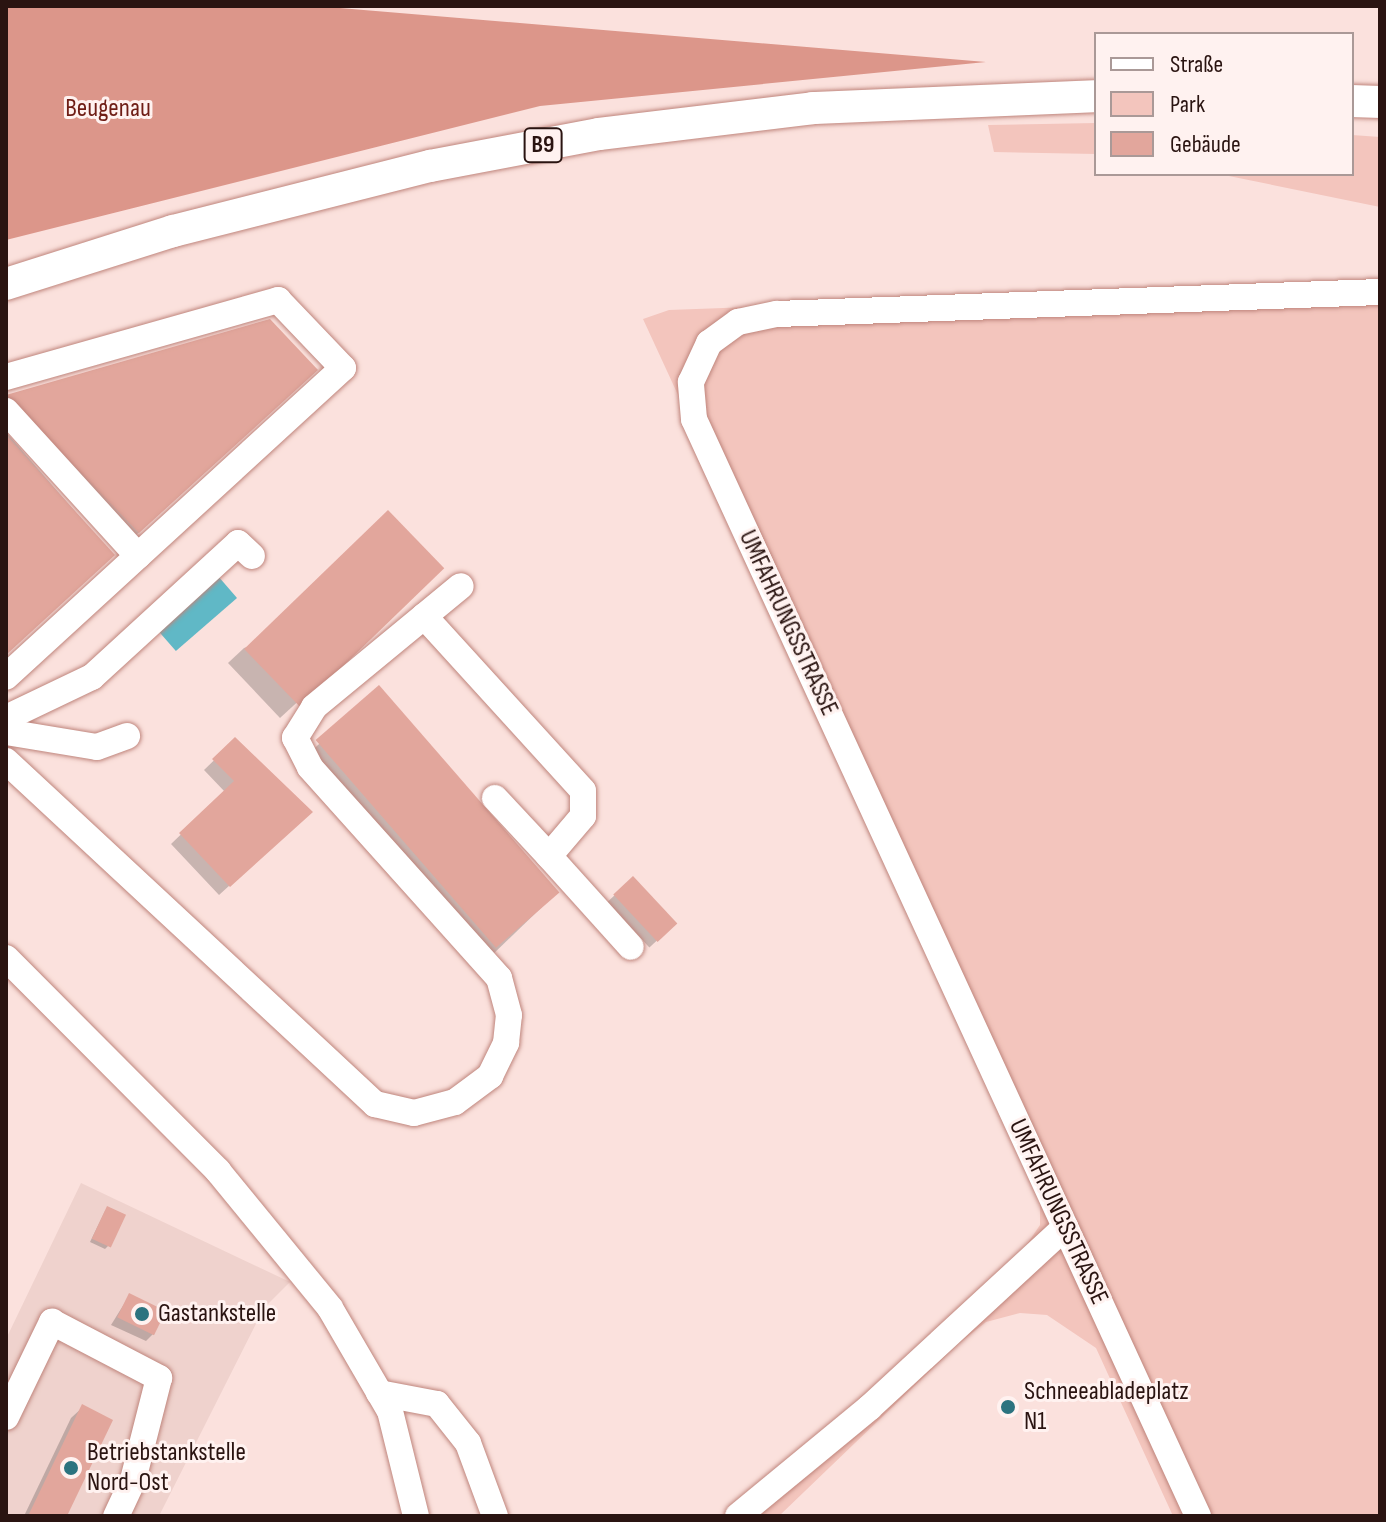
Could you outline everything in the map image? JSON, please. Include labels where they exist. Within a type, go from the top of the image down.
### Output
[{"type":"main road","name":"B9","points":[[6,284],[173,231],[430,166],[599,134],[813,108],[1094,96]]},
{"type":"main road","points":[[1354,101],[1380,102]]},
{"type":"lane","name":"UMFAHRUNGSSTRASSE","points":[[1198,1516],[694,419],[691,382],[709,343],[738,322],[777,314],[1380,292]]},
{"type":"lane","points":[[6,377],[278,300],[343,368],[6,677]]},
{"type":"lane","points":[[6,411],[138,556]]},
{"type":"lane","points":[[6,718],[92,677],[238,543],[252,556]]},
{"type":"lane","points":[[6,761],[375,1104],[414,1113],[455,1102],[490,1076],[506,1043],[509,1015],[499,978],[310,767],[295,738],[314,707],[461,586]]},
{"type":"lane","points":[[424,616],[583,791],[583,816],[549,856]]},
{"type":"lane","points":[[6,732],[97,747],[127,736]]},
{"type":"lane","points":[[495,798],[631,947]]},
{"type":"lane","points":[[6,958],[269,1229],[330,1308],[379,1393],[416,1516]]},
{"type":"lane","points":[[738,1516],[869,1408],[1065,1227]]},
{"type":"lane","points":[[6,1417],[52,1322],[159,1378],[133,1480],[116,1516]]},
{"type":"lane","points":[[379,1393],[437,1404],[468,1443],[495,1516]]},
{"type":"shaded area","points":[[81,1183],[290,1282],[264,1308],[159,1516],[6,1516],[6,1339]]},
{"type":"green space","name":"Beugenau","points":[[6,6],[316,6],[986,62],[540,106],[6,240]]},
{"type":"green space","points":[[1094,123],[1094,154],[994,152],[988,125]]},
{"type":"green space","points":[[1354,135],[1380,137],[1380,207],[1229,176],[1354,176]]},
{"type":"green space","points":[[1380,284],[1380,1516],[1173,1516],[1096,1348],[1047,1315],[1020,1313],[986,1322],[958,1344],[779,1516],[757,1516],[979,1315],[1040,1225],[1040,1180],[643,319],[669,310]]},
{"type":"water","points":[[218,576],[237,598],[176,651],[157,629]]},
{"type":"building","points":[[270,319],[318,370],[139,533],[6,395]]},
{"type":"building","points":[[6,435],[115,555],[6,655]]},
{"type":"building","points":[[388,510],[444,568],[300,707],[244,649]]},
{"type":"building","points":[[379,685],[559,893],[496,948],[316,740]]},
{"type":"building","points":[[235,737],[313,812],[230,887],[179,833],[234,781],[212,759]]},
{"type":"building","points":[[633,876],[677,924],[658,942],[613,894]]},
{"type":"building","points":[[107,1206],[126,1215],[111,1248],[92,1239]]},
{"type":"building","name":"Gastankstelle","points":[[129,1293],[166,1311],[154,1335],[117,1317]]},
{"type":"building","name":"Betriebstankstelle Nord-Ost","points":[[82,1404],[113,1420],[67,1516],[28,1516]]},
{"type":"place","name":"Gastankstelle","points":[[142,1314]]},
{"type":"place","name":"Schneeabladeplatz N1","points":[[1008,1407]]},
{"type":"place","name":"Betriebstankstelle Nord-Ost","points":[[71,1468]]}]
